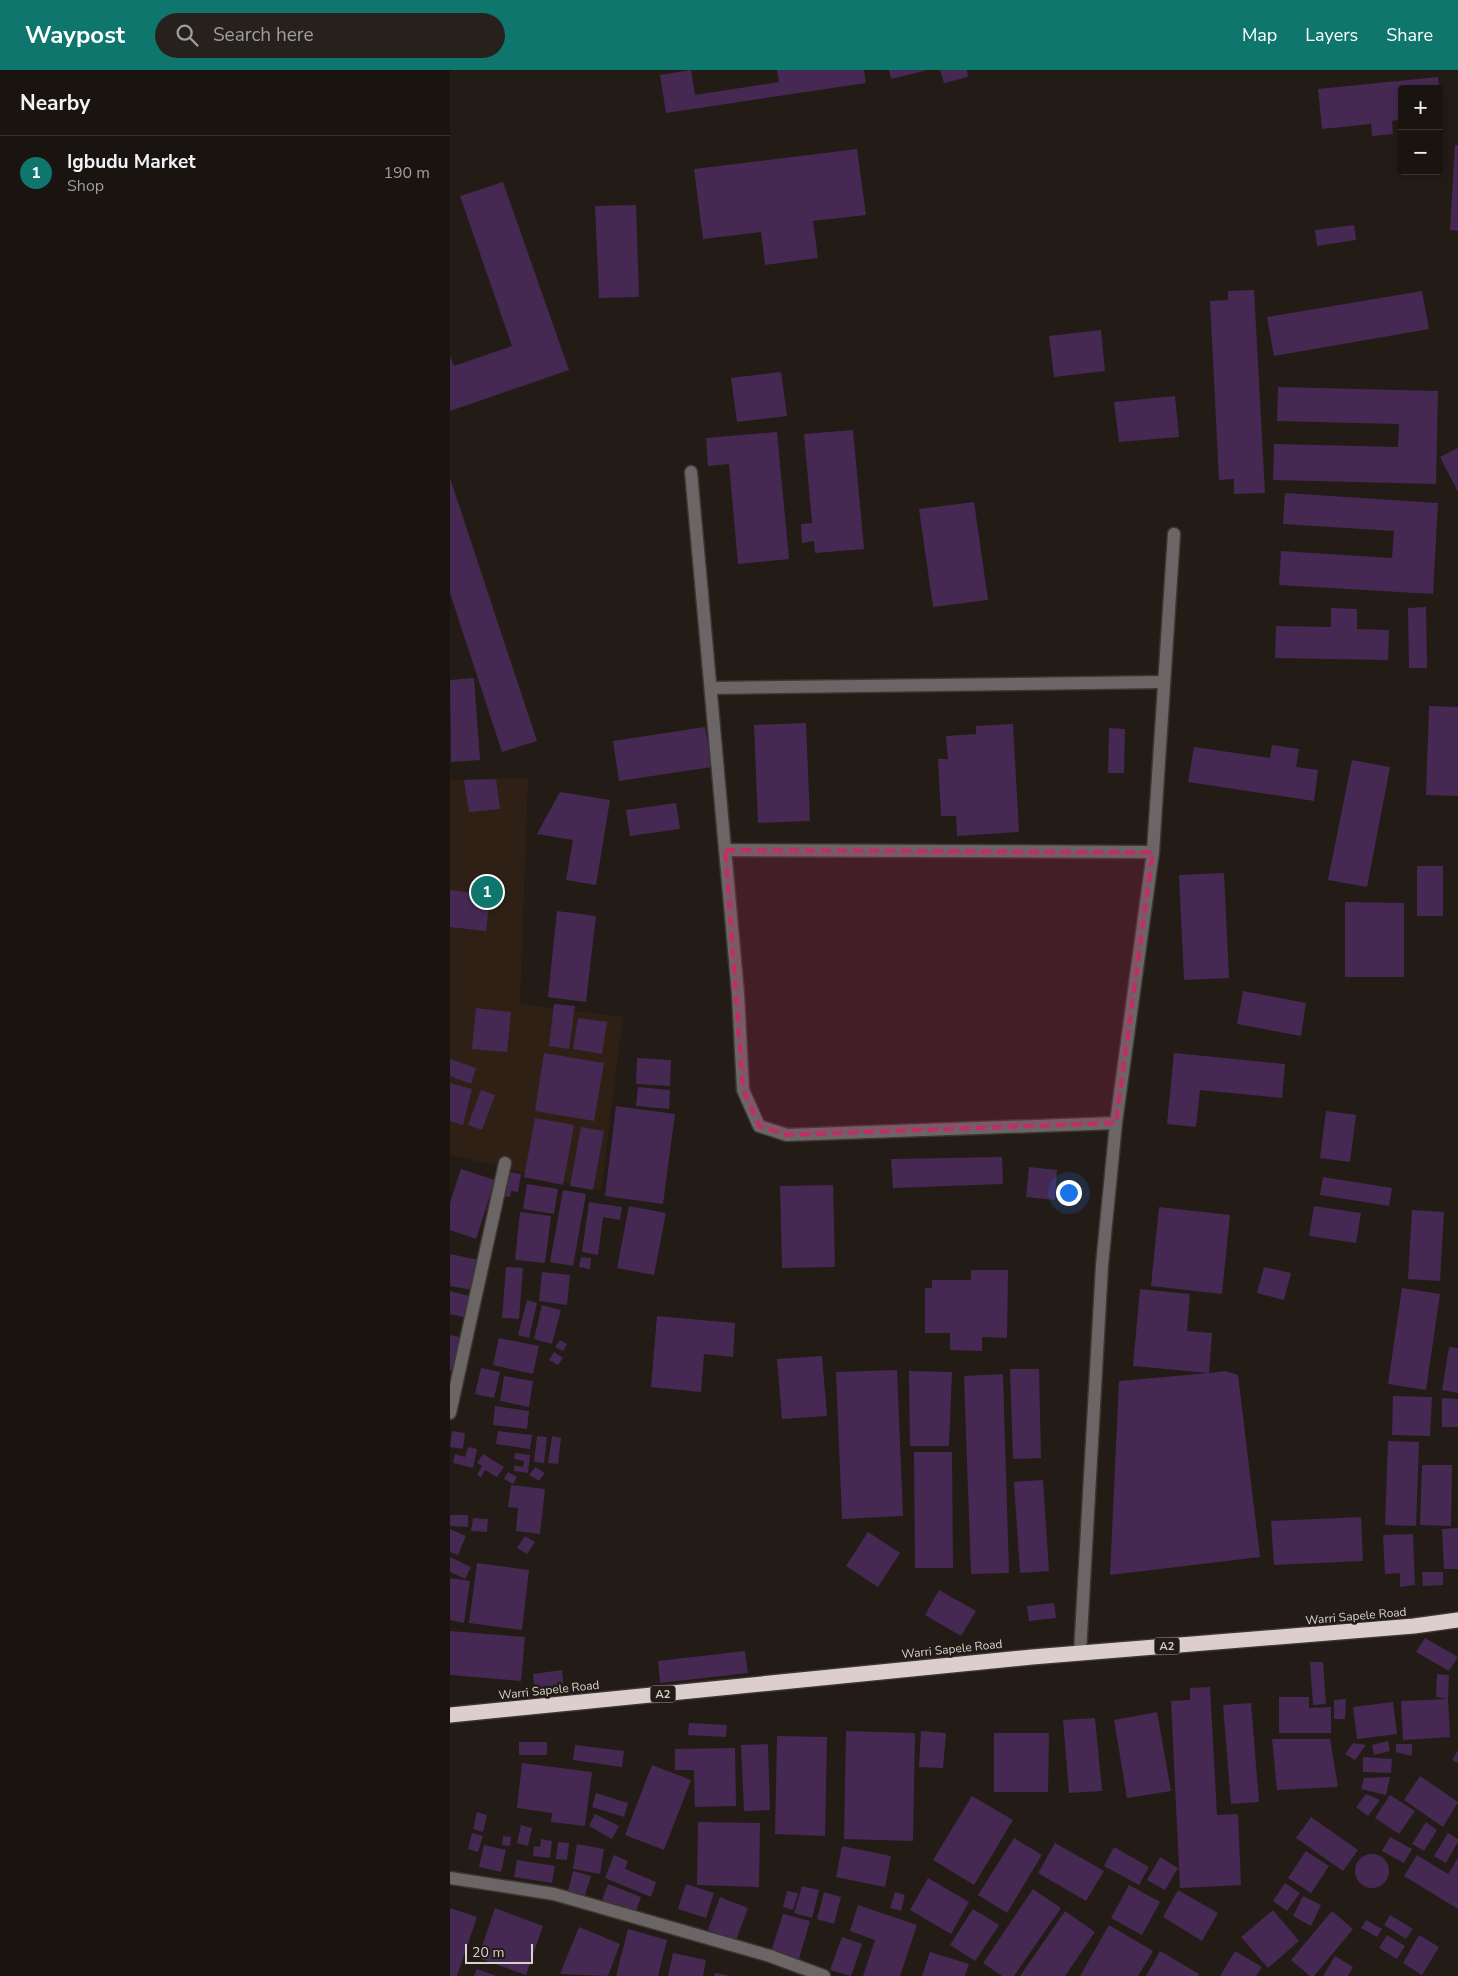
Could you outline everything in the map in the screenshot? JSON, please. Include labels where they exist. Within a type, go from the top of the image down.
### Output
[{"type":"highway","name":"Warri Sapele Road","points":[[450,1715],[1080,1653],[1414,1626],[1458,1620]]},
{"type":"street","points":[[691,472],[738,994],[743,1090],[759,1126],[787,1135],[1116,1123]]},
{"type":"street","points":[[1080,1653],[1102,1265],[1116,1123],[1153,852],[1174,534]]},
{"type":"street","points":[[711,688],[1164,682]]},
{"type":"street","points":[[725,850],[1153,852]]},
{"type":"street","points":[[450,1413],[505,1164]]},
{"type":"street","points":[[450,1878],[554,1894],[770,1956],[824,1976]]},
{"type":"highlighted area","points":[[725,850],[1153,852],[1116,1123],[787,1135],[759,1126],[743,1090]]},
{"type":"shaded area","points":[[528,778],[520,1004],[623,1017],[601,1191],[450,1155],[450,780]]},
{"type":"building","points":[[691,70],[695,95],[779,82],[777,70],[864,70],[866,83],[666,113],[660,75]]},
{"type":"building","points":[[889,70],[924,70],[924,71],[891,79]]},
{"type":"building","points":[[940,70],[967,70],[968,77],[944,83]]},
{"type":"building","points":[[1438,77],[1439,85],[1398,85],[1398,120],[1392,121],[1393,134],[1372,136],[1371,124],[1322,129],[1318,89]]},
{"type":"building","points":[[1455,145],[1458,145],[1458,231],[1450,230]]},
{"type":"building","points":[[857,149],[866,215],[813,221],[818,258],[765,265],[761,232],[703,239],[694,169]]},
{"type":"building","points":[[503,182],[569,370],[450,411],[450,356],[454,366],[512,346],[460,196]]},
{"type":"building","points":[[636,205],[639,297],[599,298],[595,206]]},
{"type":"building","points":[[1354,225],[1356,240],[1317,246],[1315,230]]},
{"type":"building","points":[[1254,290],[1265,493],[1234,494],[1234,479],[1219,480],[1210,301],[1228,300],[1228,291]]},
{"type":"building","points":[[1422,291],[1429,329],[1274,356],[1267,317]]},
{"type":"building","points":[[1101,330],[1105,371],[1054,377],[1049,336]]},
{"type":"building","points":[[781,372],[787,416],[737,422],[731,378]]},
{"type":"building","points":[[1278,387],[1438,391],[1436,484],[1273,480],[1274,444],[1398,447],[1399,424],[1277,421]]},
{"type":"building","points":[[1175,396],[1179,437],[1119,442],[1114,402]]},
{"type":"building","points":[[853,430],[864,549],[815,553],[814,541],[802,543],[801,524],[812,523],[804,434]]},
{"type":"building","points":[[777,432],[789,559],[738,564],[729,464],[708,466],[706,438]]},
{"type":"building","points":[[1458,448],[1458,492],[1440,457]]},
{"type":"building","points":[[450,478],[537,741],[502,752],[450,593]]},
{"type":"building","points":[[1285,493],[1438,503],[1433,594],[1279,585],[1281,551],[1392,558],[1394,531],[1283,524]]},
{"type":"building","points":[[974,502],[988,600],[933,607],[919,509]]},
{"type":"building","points":[[1426,607],[1427,668],[1409,668],[1408,608]]},
{"type":"building","points":[[1331,608],[1357,609],[1357,629],[1389,630],[1388,660],[1275,658],[1276,626],[1331,627]]},
{"type":"building","points":[[474,678],[480,760],[451,762],[450,680]]},
{"type":"building","points":[[1429,706],[1458,707],[1458,796],[1426,795]]},
{"type":"building","points":[[806,723],[810,821],[758,823],[754,725]]},
{"type":"building","points":[[1013,724],[1019,832],[957,836],[956,816],[941,816],[938,759],[948,759],[946,736],[976,734],[976,726]]},
{"type":"building","points":[[705,727],[712,767],[619,781],[613,741]]},
{"type":"building","points":[[1109,728],[1125,729],[1124,773],[1108,773]]},
{"type":"building","points":[[1272,745],[1299,749],[1296,767],[1318,770],[1314,801],[1188,782],[1194,747],[1270,758]]},
{"type":"building","points":[[1352,760],[1390,767],[1367,887],[1328,880]]},
{"type":"building","points":[[496,779],[500,809],[469,812],[464,780]]},
{"type":"building","points":[[560,792],[610,800],[596,885],[566,880],[573,840],[537,834]]},
{"type":"building","points":[[676,803],[680,829],[630,836],[626,810]]},
{"type":"building","points":[[1417,866],[1443,866],[1443,916],[1417,916]]},
{"type":"building","points":[[1224,873],[1229,978],[1184,980],[1179,875]]},
{"type":"building","points":[[450,890],[490,895],[486,931],[450,927]]},
{"type":"building","points":[[1345,902],[1404,903],[1404,977],[1345,977]]},
{"type":"building","points":[[557,911],[596,916],[586,1002],[548,997]]},
{"type":"building","points":[[1243,991],[1306,1003],[1301,1036],[1237,1024]]},
{"type":"building","points":[[554,1004],[575,1006],[569,1049],[549,1046]]},
{"type":"building","points":[[476,1008],[511,1012],[507,1052],[472,1049]]},
{"type":"building","points":[[578,1018],[607,1022],[602,1054],[573,1049]]},
{"type":"building","points":[[544,1053],[604,1063],[594,1121],[535,1111]]},
{"type":"building","points":[[1174,1053],[1285,1064],[1282,1098],[1200,1090],[1196,1127],[1167,1124]]},
{"type":"building","points":[[637,1058],[671,1060],[670,1086],[636,1084]]},
{"type":"building","points":[[450,1059],[476,1068],[471,1084],[450,1076]]},
{"type":"building","points":[[450,1083],[472,1089],[463,1125],[450,1121]]},
{"type":"building","points":[[638,1087],[670,1090],[669,1109],[636,1106]]},
{"type":"building","points":[[481,1090],[495,1095],[482,1130],[468,1125]]},
{"type":"building","points":[[616,1106],[675,1114],[663,1204],[605,1196]]},
{"type":"building","points":[[1326,1111],[1356,1115],[1350,1162],[1320,1158]]},
{"type":"building","points":[[535,1118],[574,1125],[563,1185],[524,1177]]},
{"type":"building","points":[[581,1127],[604,1131],[593,1190],[570,1186]]},
{"type":"building","points":[[1002,1157],[1003,1184],[893,1188],[891,1159]]},
{"type":"building","points":[[1029,1167],[1057,1170],[1055,1200],[1026,1197]]},
{"type":"building","points":[[461,1169],[495,1180],[476,1239],[450,1230],[450,1203]]},
{"type":"building","points":[[509,1172],[521,1174],[518,1192],[511,1191],[510,1197],[504,1196]]},
{"type":"building","points":[[1323,1177],[1392,1188],[1389,1206],[1320,1195]]},
{"type":"building","points":[[527,1184],[558,1189],[554,1214],[523,1209]]},
{"type":"building","points":[[833,1185],[835,1267],[782,1268],[780,1186]]},
{"type":"building","points":[[563,1190],[586,1194],[573,1266],[550,1262]]},
{"type":"building","points":[[589,1202],[622,1207],[620,1220],[603,1217],[598,1255],[582,1252]]},
{"type":"building","points":[[629,1206],[666,1213],[654,1275],[617,1268]]},
{"type":"building","points":[[1314,1206],[1361,1213],[1356,1243],[1309,1236]]},
{"type":"building","points":[[1159,1207],[1230,1215],[1222,1294],[1151,1286]]},
{"type":"building","points":[[1412,1210],[1444,1212],[1440,1281],[1408,1279]]},
{"type":"building","points":[[520,1212],[551,1216],[545,1263],[515,1260]]},
{"type":"building","points":[[450,1254],[479,1260],[473,1290],[450,1286]]},
{"type":"building","points":[[581,1257],[591,1258],[590,1269],[579,1267]]},
{"type":"building","points":[[506,1267],[523,1268],[519,1319],[502,1318]]},
{"type":"building","points":[[1264,1267],[1291,1273],[1284,1300],[1257,1293]]},
{"type":"building","points":[[971,1270],[1008,1270],[1007,1338],[982,1337],[982,1351],[950,1350],[950,1333],[925,1333],[925,1288],[932,1288],[932,1280],[971,1280]]},
{"type":"building","points":[[542,1272],[570,1275],[567,1305],[539,1301]]},
{"type":"building","points":[[1402,1288],[1440,1294],[1426,1390],[1388,1384]]},
{"type":"building","points":[[1140,1289],[1190,1294],[1187,1331],[1212,1333],[1209,1373],[1133,1366]]},
{"type":"building","points":[[450,1291],[473,1297],[468,1318],[450,1314]]},
{"type":"building","points":[[527,1300],[537,1303],[529,1338],[518,1335]]},
{"type":"building","points":[[542,1305],[561,1310],[552,1344],[534,1339]]},
{"type":"building","points":[[657,1316],[735,1323],[733,1357],[704,1354],[701,1392],[651,1387]]},
{"type":"building","points":[[450,1335],[464,1338],[457,1372],[450,1371]]},
{"type":"building","points":[[499,1338],[539,1346],[533,1374],[493,1365]]},
{"type":"building","points":[[560,1340],[567,1344],[563,1351],[555,1347]]},
{"type":"building","points":[[1449,1347],[1458,1348],[1458,1393],[1442,1390]]},
{"type":"building","points":[[554,1352],[563,1358],[558,1365],[549,1360]]},
{"type":"building","points":[[822,1356],[827,1416],[782,1419],[777,1359]]},
{"type":"building","points":[[481,1368],[500,1372],[494,1398],[475,1394]]},
{"type":"building","points":[[1010,1369],[1039,1369],[1041,1458],[1013,1459]]},
{"type":"building","points":[[897,1370],[903,1516],[842,1519],[836,1372]]},
{"type":"building","points":[[909,1371],[952,1372],[949,1446],[910,1446]]},
{"type":"building","points":[[1225,1371],[1238,1375],[1260,1557],[1110,1575],[1119,1381]]},
{"type":"building","points":[[1003,1374],[1009,1573],[971,1574],[964,1376]]},
{"type":"building","points":[[504,1376],[533,1381],[529,1407],[500,1401]]},
{"type":"building","points":[[1393,1396],[1432,1397],[1430,1436],[1392,1435]]},
{"type":"building","points":[[1442,1398],[1458,1399],[1458,1427],[1442,1427]]},
{"type":"building","points":[[495,1406],[529,1411],[527,1429],[493,1425]]},
{"type":"building","points":[[452,1431],[465,1433],[463,1449],[450,1447]]},
{"type":"building","points":[[498,1431],[532,1435],[530,1449],[496,1444]]},
{"type":"building","points":[[537,1436],[547,1437],[544,1463],[534,1462]]},
{"type":"building","points":[[552,1436],[561,1438],[558,1464],[548,1463]]},
{"type":"building","points":[[1388,1441],[1419,1442],[1416,1526],[1385,1525]]},
{"type":"building","points":[[468,1447],[477,1449],[473,1468],[453,1463],[455,1454],[465,1457]]},
{"type":"building","points":[[914,1452],[952,1452],[953,1568],[915,1568]]},
{"type":"building","points":[[515,1453],[530,1455],[528,1473],[514,1471],[514,1465],[523,1467],[524,1461],[514,1459]]},
{"type":"building","points":[[483,1454],[504,1467],[497,1477],[485,1470],[481,1477],[477,1475],[482,1466],[477,1463]]},
{"type":"building","points":[[1422,1465],[1452,1465],[1451,1526],[1420,1525]]},
{"type":"building","points":[[535,1467],[545,1473],[539,1481],[529,1475]]},
{"type":"building","points":[[508,1472],[517,1477],[513,1484],[504,1479]]},
{"type":"building","points":[[1043,1480],[1049,1571],[1020,1573],[1014,1482]]},
{"type":"building","points":[[511,1485],[545,1489],[540,1534],[516,1531],[518,1508],[508,1507]]},
{"type":"building","points":[[450,1515],[468,1515],[468,1527],[450,1526]]},
{"type":"building","points":[[1361,1517],[1363,1561],[1274,1565],[1271,1521]]},
{"type":"building","points":[[473,1518],[488,1519],[487,1532],[471,1531]]},
{"type":"building","points":[[1458,1528],[1458,1569],[1444,1569],[1442,1529]]},
{"type":"building","points":[[450,1529],[466,1536],[458,1555],[450,1552]]},
{"type":"building","points":[[868,1532],[900,1553],[878,1587],[846,1566]]},
{"type":"building","points":[[1413,1534],[1415,1585],[1400,1587],[1400,1573],[1385,1574],[1383,1535]]},
{"type":"building","points":[[525,1536],[535,1542],[527,1554],[517,1548]]},
{"type":"building","points":[[450,1557],[471,1567],[465,1579],[450,1572]]},
{"type":"building","points":[[477,1563],[529,1570],[522,1630],[469,1623]]},
{"type":"building","points":[[1422,1572],[1443,1572],[1443,1585],[1423,1586]]},
{"type":"building","points":[[450,1578],[470,1581],[464,1623],[450,1620]]},
{"type":"building","points":[[939,1590],[976,1611],[961,1636],[925,1615]]},
{"type":"building","points":[[1054,1603],[1056,1618],[1029,1621],[1027,1606]]},
{"type":"building","points":[[450,1631],[525,1637],[521,1681],[450,1675]]},
{"type":"building","points":[[1425,1638],[1458,1657],[1449,1671],[1416,1652]]},
{"type":"building","points":[[745,1651],[748,1673],[660,1683],[658,1661]]},
{"type":"building","points":[[1310,1662],[1323,1662],[1326,1704],[1313,1705]]},
{"type":"building","points":[[562,1670],[564,1690],[535,1694],[533,1674]]},
{"type":"building","points":[[1437,1674],[1449,1675],[1448,1699],[1436,1697]]},
{"type":"building","points":[[1210,1687],[1217,1815],[1238,1814],[1241,1885],[1180,1888],[1171,1701],[1190,1700],[1190,1688]]},
{"type":"building","points":[[1279,1697],[1309,1697],[1309,1708],[1331,1707],[1331,1733],[1279,1733]]},
{"type":"building","points":[[1346,1699],[1345,1719],[1334,1719],[1334,1700]]},
{"type":"building","points":[[1448,1699],[1450,1737],[1403,1740],[1401,1701]]},
{"type":"building","points":[[1393,1702],[1397,1734],[1357,1739],[1353,1707]]},
{"type":"building","points":[[1251,1703],[1259,1802],[1231,1804],[1223,1705]]},
{"type":"building","points":[[1157,1712],[1171,1791],[1127,1798],[1114,1720]]},
{"type":"building","points":[[1095,1718],[1102,1791],[1069,1793],[1063,1720]]},
{"type":"building","points":[[689,1723],[727,1725],[726,1737],[688,1735]]},
{"type":"building","points":[[846,1731],[915,1733],[913,1841],[844,1839]]},
{"type":"building","points":[[921,1731],[946,1733],[943,1768],[919,1767]]},
{"type":"building","points":[[994,1733],[1049,1733],[1048,1792],[994,1792]]},
{"type":"building","points":[[777,1736],[827,1737],[825,1836],[775,1834]]},
{"type":"building","points":[[1272,1739],[1330,1739],[1338,1787],[1277,1790]]},
{"type":"building","points":[[1388,1741],[1390,1751],[1374,1755],[1372,1745]]},
{"type":"building","points":[[519,1742],[547,1742],[547,1755],[519,1755]]},
{"type":"building","points":[[1353,1743],[1366,1745],[1355,1760],[1345,1754]]},
{"type":"building","points":[[768,1744],[770,1810],[744,1811],[741,1745]]},
{"type":"building","points":[[1396,1744],[1412,1744],[1412,1756],[1396,1752]]},
{"type":"building","points":[[575,1745],[624,1751],[622,1767],[573,1760]]},
{"type":"building","points":[[735,1748],[736,1806],[695,1807],[694,1770],[675,1770],[675,1749]]},
{"type":"building","points":[[1458,1750],[1458,1763],[1452,1760]]},
{"type":"building","points":[[1363,1757],[1392,1759],[1391,1773],[1363,1772]]},
{"type":"building","points":[[522,1763],[592,1772],[585,1826],[551,1822],[552,1813],[517,1808]]},
{"type":"building","points":[[652,1765],[691,1780],[664,1850],[625,1835]]},
{"type":"building","points":[[1420,1776],[1458,1802],[1443,1827],[1404,1800]]},
{"type":"building","points":[[1390,1777],[1386,1795],[1361,1789],[1364,1778]]},
{"type":"building","points":[[596,1793],[628,1803],[624,1817],[592,1807]]},
{"type":"building","points":[[1366,1794],[1380,1800],[1368,1816],[1356,1807]]},
{"type":"building","points":[[1390,1795],[1415,1811],[1399,1834],[1375,1818]]},
{"type":"building","points":[[972,1796],[1013,1820],[974,1885],[933,1860]]},
{"type":"building","points":[[477,1812],[487,1815],[483,1832],[473,1829]]},
{"type":"building","points":[[595,1814],[619,1826],[612,1839],[589,1826]]},
{"type":"building","points":[[1311,1817],[1358,1850],[1343,1871],[1296,1838]]},
{"type":"building","points":[[698,1822],[760,1823],[759,1887],[697,1885]]},
{"type":"building","points":[[1426,1822],[1437,1830],[1424,1851],[1412,1844]]},
{"type":"building","points":[[521,1825],[532,1828],[528,1846],[517,1843]]},
{"type":"building","points":[[472,1833],[483,1836],[478,1852],[468,1849]]},
{"type":"building","points":[[1448,1833],[1458,1839],[1458,1842],[1446,1863],[1434,1856]]},
{"type":"building","points":[[503,1836],[511,1837],[510,1846],[502,1845]]},
{"type":"building","points":[[1390,1837],[1412,1849],[1404,1863],[1382,1851]]},
{"type":"building","points":[[1014,1838],[1042,1855],[1007,1913],[978,1895]]},
{"type":"building","points":[[541,1839],[552,1841],[550,1858],[533,1856],[534,1846],[540,1847]]},
{"type":"building","points":[[558,1842],[569,1843],[567,1860],[556,1859]]},
{"type":"building","points":[[1055,1843],[1104,1871],[1086,1901],[1038,1873]]},
{"type":"building","points":[[577,1844],[604,1849],[600,1874],[573,1869]]},
{"type":"building","points":[[484,1845],[506,1850],[501,1872],[479,1867]]},
{"type":"building","points":[[842,1846],[891,1856],[885,1887],[836,1877]]},
{"type":"building","points":[[1114,1847],[1149,1867],[1139,1885],[1104,1866]]},
{"type":"building","points":[[1306,1851],[1329,1866],[1311,1893],[1288,1878]]},
{"type":"building","points":[[1372,1854],[1379,1855],[1384,1859],[1388,1864],[1388,1878],[1384,1883],[1379,1887],[1372,1888],[1365,1887],[1360,1883],[1356,1878],[1355,1871],[1356,1864],[1360,1859],[1365,1855]]},
{"type":"building","points":[[614,1855],[628,1861],[625,1869],[656,1882],[651,1897],[605,1878]]},
{"type":"building","points":[[1417,1855],[1448,1874],[1458,1858],[1458,1909],[1404,1876]]},
{"type":"building","points":[[1160,1857],[1178,1868],[1165,1890],[1147,1880]]},
{"type":"building","points":[[517,1860],[555,1866],[552,1883],[514,1877]]},
{"type":"building","points":[[573,1871],[591,1876],[585,1895],[568,1891]]},
{"type":"building","points":[[928,1878],[969,1902],[951,1934],[910,1910]]},
{"type":"building","points":[[1285,1883],[1300,1893],[1287,1911],[1273,1901]]},
{"type":"building","points":[[608,1884],[641,1897],[635,1914],[602,1900]]},
{"type":"building","points":[[686,1884],[714,1893],[706,1918],[678,1909]]},
{"type":"building","points":[[1129,1885],[1160,1902],[1142,1935],[1111,1918]]},
{"type":"building","points":[[802,1886],[819,1890],[812,1918],[794,1913]]},
{"type":"building","points":[[1033,1889],[1061,1908],[1014,1976],[1002,1976],[983,1963]]},
{"type":"building","points":[[1178,1890],[1218,1913],[1202,1941],[1163,1917]]},
{"type":"building","points":[[787,1891],[798,1893],[793,1910],[783,1907]]},
{"type":"building","points":[[824,1892],[841,1897],[834,1924],[817,1919]]},
{"type":"building","points":[[895,1892],[905,1895],[901,1911],[890,1908]]},
{"type":"building","points":[[1303,1896],[1321,1905],[1311,1926],[1293,1916]]},
{"type":"building","points":[[720,1897],[748,1908],[736,1940],[708,1930]]},
{"type":"building","points":[[858,1905],[917,1925],[900,1976],[863,1976],[875,1940],[850,1931]]},
{"type":"building","points":[[450,1908],[477,1917],[457,1976],[450,1976]]},
{"type":"building","points":[[495,1908],[543,1926],[526,1975],[478,1958]]},
{"type":"building","points":[[973,1909],[999,1925],[975,1961],[950,1945]]},
{"type":"building","points":[[1273,1910],[1299,1941],[1268,1968],[1241,1937]]},
{"type":"building","points":[[1065,1911],[1095,1932],[1065,1976],[1020,1976]]},
{"type":"building","points":[[1332,1911],[1353,1929],[1314,1976],[1310,1976],[1291,1960]]},
{"type":"building","points":[[783,1914],[810,1921],[799,1959],[771,1952]]},
{"type":"building","points":[[1390,1915],[1413,1929],[1406,1939],[1384,1925]]},
{"type":"building","points":[[1366,1920],[1382,1929],[1377,1937],[1361,1928]]},
{"type":"building","points":[[1109,1925],[1153,1951],[1138,1976],[1080,1976]]},
{"type":"building","points":[[579,1927],[620,1944],[608,1976],[560,1974]]},
{"type":"building","points":[[628,1929],[667,1940],[658,1976],[616,1976]]},
{"type":"building","points":[[1387,1935],[1405,1946],[1397,1959],[1379,1948]]},
{"type":"building","points":[[1419,1935],[1439,1947],[1422,1975],[1403,1963]]},
{"type":"building","points":[[842,1937],[862,1944],[851,1976],[830,1970]]},
{"type":"building","points":[[1160,1951],[1199,1974],[1198,1976],[1146,1976]]},
{"type":"building","points":[[1235,1951],[1262,1967],[1256,1976],[1220,1976]]},
{"type":"building","points":[[930,1952],[969,1964],[965,1976],[922,1976]]},
{"type":"building","points":[[673,1953],[706,1960],[703,1976],[668,1976]]},
{"type":"building","points":[[1335,1956],[1353,1967],[1348,1976],[1323,1976]]},
{"type":"building","points":[[477,1969],[496,1976],[474,1976]]},
{"type":"building","points":[[715,1973],[727,1975],[727,1976],[714,1976]]},
{"type":"place","name":"Igbudu Market","points":[[487,892]]}]
